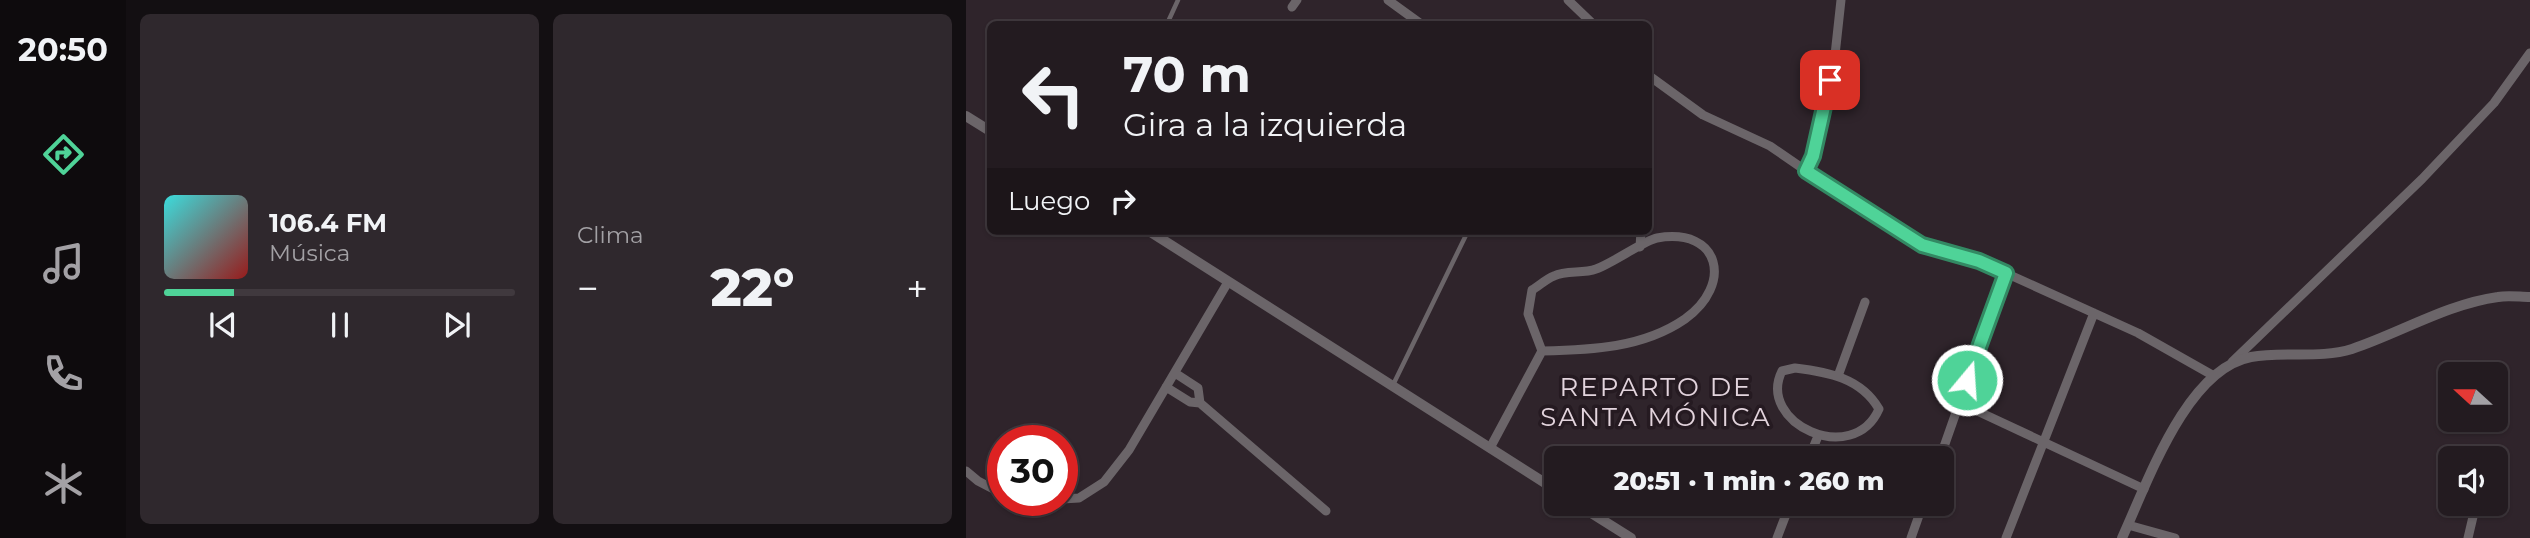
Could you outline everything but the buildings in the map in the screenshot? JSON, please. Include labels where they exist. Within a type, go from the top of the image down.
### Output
[{"type":"street","points":[[1388,0],[1417,21]]},
{"type":"street","points":[[1568,0],[1590,21]]},
{"type":"street","points":[[1806,171],[1813,156],[1835,55],[1841,0]]},
{"type":"street","points":[[2122,538],[2169,439],[2189,406],[2214,376],[2232,362],[2422,179],[2494,103],[2530,53]]},
{"type":"street","points":[[1652,78],[1703,116],[1770,146],[1922,245],[1979,261],[2006,273],[2138,333],[2214,376]]},
{"type":"street","points":[[966,116],[987,129]]},
{"type":"street","points":[[1155,235],[1544,482]]},
{"type":"street","points":[[1640,247],[1641,235]]},
{"type":"street","points":[[1490,448],[1542,351],[1528,314],[1532,290],[1555,275],[1594,270],[1652,238],[1691,238],[1708,249],[1716,264],[1712,292],[1685,319],[1644,339],[1597,350],[1542,351]]},
{"type":"street","points":[[1944,446],[2006,273]]},
{"type":"street","points":[[1078,498],[1104,482],[1129,450],[1228,282]]},
{"type":"street","points":[[2232,362],[2253,356],[2350,350],[2457,308],[2498,296],[2530,297]]},
{"type":"street","points":[[1838,376],[1865,302]]},
{"type":"street","points":[[2006,538],[2094,313]]},
{"type":"street","points":[[1795,368],[1826,371],[1851,381],[1871,395],[1879,409],[1873,423],[1861,432],[1832,437],[1818,436],[1794,422],[1778,400],[1776,384],[1782,372],[1795,368]]},
{"type":"street","points":[[1174,373],[1198,388],[1200,403]]},
{"type":"street","points":[[1166,387],[1190,402],[1200,403],[1326,511]]},
{"type":"street","points":[[1960,403],[2144,489]]},
{"type":"street","points":[[1814,446],[1818,436]]},
{"type":"street","points":[[966,471],[987,486]]},
{"type":"street","points":[[1596,516],[1631,538]]},
{"type":"street","points":[[1777,538],[1785,516]]},
{"type":"street","points":[[1911,538],[1919,516]]},
{"type":"street","points":[[2468,538],[2473,516]]},
{"type":"street","points":[[2128,525],[2175,538]]},
{"type":"lane","points":[[1168,21],[1178,0]]},
{"type":"lane","points":[[1392,385],[1466,235]]},
{"type":"district","name":"REPARTO DE SANTA MÓNICA","points":[[1656,402]]},
{"type":"route","points":[[1830,80],[1813,156],[1806,171],[1922,245],[1979,261],[2006,273],[1967,380]]}]
